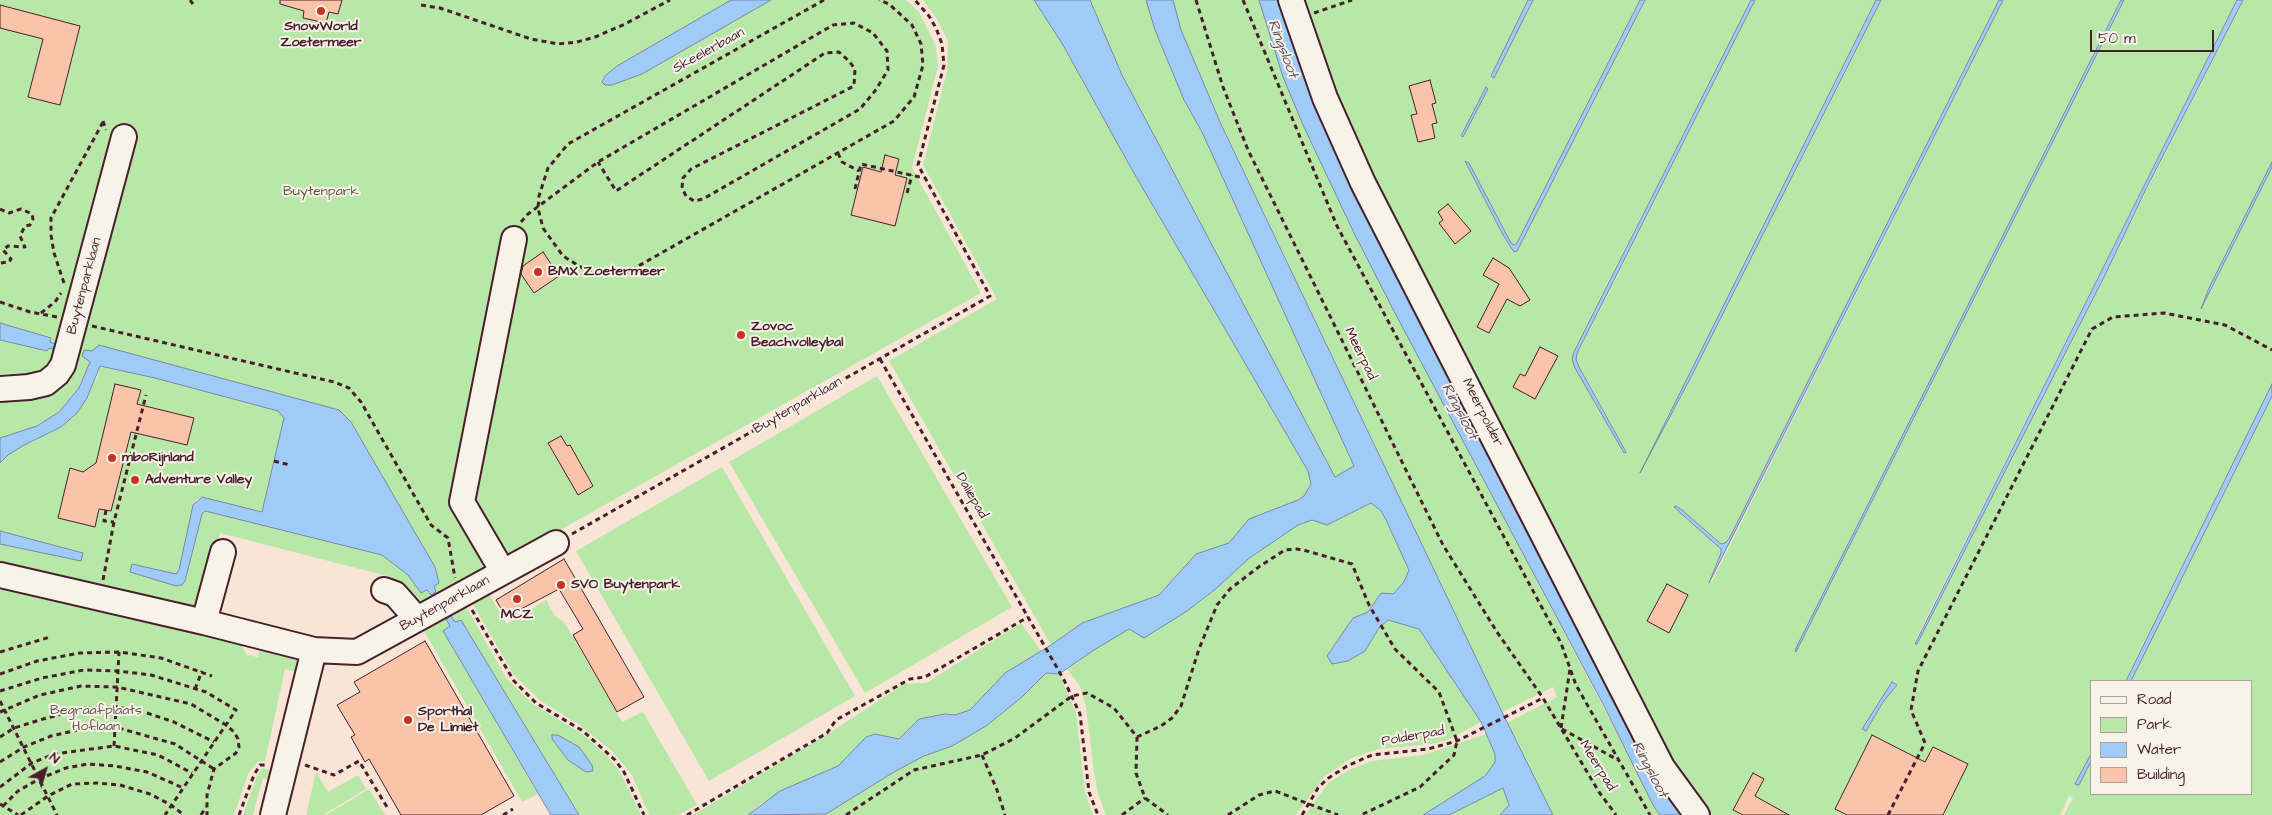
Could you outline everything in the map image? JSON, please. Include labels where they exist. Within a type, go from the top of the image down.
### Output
[{"type":"street","name":"Meerpolder","points":[[1294,10],[1324,98],[1363,183],[1662,767],[1697,815]]},
{"type":"street","name":"Buytenparklaan","points":[[0,389],[29,387],[46,383],[57,374],[63,365],[124,137]]},
{"type":"street","points":[[503,572],[462,502],[514,239]]},
{"type":"street","name":"Buytenparklaan","points":[[0,575],[204,622],[314,650],[357,652],[556,543]]},
{"type":"street","points":[[204,622],[223,552]]},
{"type":"street","points":[[384,590],[395,594],[417,619]]},
{"type":"street","points":[[273,815],[314,650]]},
{"type":"path","points":[[190,0],[193,4]]},
{"type":"path","points":[[422,5],[440,8],[531,39],[558,44],[577,42],[595,37],[625,24],[670,0]]},
{"type":"path","name":"Skeelerbaan","points":[[538,208],[539,196],[548,168],[568,144],[824,0]]},
{"type":"path","points":[[538,208],[542,228],[563,256],[589,272],[626,273],[894,120],[914,97],[923,65],[921,44],[912,25],[889,4],[879,0]]},
{"type":"path","name":"Buytenparklaan","points":[[556,543],[990,296],[918,165],[944,65],[942,44],[936,28],[929,16],[915,0]]},
{"type":"path","name":"Meerpad","points":[[1196,0],[1223,87],[1248,150],[1443,545],[1497,632],[1543,698],[1599,792],[1616,815]]},
{"type":"path","points":[[1243,0],[1338,226],[1561,643],[1571,666],[1576,685],[1650,815]]},
{"type":"path","points":[[1294,10],[1352,0]]},
{"type":"path","points":[[514,239],[518,226],[528,214],[598,162],[833,25],[854,23],[873,33],[887,50],[888,70],[875,91],[860,109],[703,199],[694,201],[686,196],[682,188],[682,178],[691,168],[854,86],[855,69],[849,60],[839,52],[826,53],[616,191],[598,162]]},
{"type":"path","points":[[0,302],[30,312],[40,313],[55,302],[63,291],[64,282],[54,253],[51,235],[51,218],[103,121]]},
{"type":"path","points":[[838,153],[842,162],[859,171]]},
{"type":"path","points":[[855,189],[861,164],[924,178]]},
{"type":"path","points":[[907,193],[912,175]]},
{"type":"path","points":[[0,209],[9,213],[21,209],[32,214],[33,219],[30,225],[25,226],[20,236],[25,247],[8,246],[3,250],[10,259],[9,262],[0,263]]},
{"type":"path","points":[[1888,815],[1925,743],[1911,710],[1918,671],[2092,329],[2113,317],[2164,313],[2225,325],[2272,350]]},
{"type":"path","points":[[76,322],[334,382],[349,388],[361,402],[430,525],[448,538],[457,586],[504,667],[514,681],[536,703],[583,731],[615,760],[624,772],[644,815]]},
{"type":"path","name":"Daliepad","points":[[880,359],[1072,696],[1080,714],[1089,792],[1098,815]]},
{"type":"path","points":[[99,597],[114,522],[146,395]]},
{"type":"path","points":[[274,461],[290,465]]},
{"type":"path","points":[[106,510],[104,520],[114,522]]},
{"type":"path","points":[[1136,737],[1161,726],[1172,718],[1180,706],[1199,649],[1217,605],[1222,597],[1260,566],[1285,550],[1297,549],[1352,564],[1369,605],[1395,649],[1439,692],[1457,741],[1454,755],[1420,787],[1361,815]]},
{"type":"path","points":[[687,815],[827,732],[836,720],[910,679],[925,677],[1028,617]]},
{"type":"path","points":[[0,652],[50,637]]},
{"type":"path","points":[[114,746],[119,652]]},
{"type":"path","points":[[0,674],[36,660],[80,653],[119,652],[161,658],[212,676]]},
{"type":"path","points":[[1571,666],[1561,728],[1619,760]]},
{"type":"path","points":[[0,690],[42,678],[84,670],[118,671],[151,675],[206,692],[236,710],[182,787],[165,815]]},
{"type":"path","points":[[194,689],[202,671]]},
{"type":"path","points":[[0,712],[40,695],[81,686],[117,687],[191,704],[226,725],[234,732],[239,746],[236,753],[214,769],[207,796],[207,815]]},
{"type":"path","points":[[846,815],[914,770],[982,755],[1015,738],[1072,696],[1087,692],[1114,708],[1136,737],[1136,773],[1145,798],[1168,815]]},
{"type":"path","name":"Polderpad","points":[[1302,815],[1327,779],[1347,766],[1372,755],[1428,749],[1457,741],[1543,698]]},
{"type":"path","points":[[0,701],[57,815]]},
{"type":"path","points":[[0,737],[14,728],[85,708],[116,707],[141,711],[174,722],[214,742]]},
{"type":"path","points":[[0,762],[24,747],[51,736],[82,729],[115,727],[176,744],[214,769]]},
{"type":"path","points":[[0,787],[32,763],[54,754],[114,746],[158,755],[192,773]]},
{"type":"path","points":[[982,755],[1005,815]]},
{"type":"path","points":[[239,815],[254,775],[260,765],[285,763],[334,774],[358,761],[387,806]]},
{"type":"path","points":[[182,787],[147,772],[115,766],[88,764],[66,768],[39,778],[18,791],[1,805],[20,815],[48,796],[72,784],[97,783],[120,785],[150,794],[171,805],[184,815]]},
{"type":"path","points":[[1228,815],[1259,794],[1275,791],[1338,815]]},
{"type":"path","points":[[1122,815],[1145,798]]},
{"type":"path","points":[[202,815],[206,807]]},
{"type":"path","points":[[503,815],[513,808]]},
{"type":"green space","name":"Buytenpark","points":[[0,0],[731,0],[617,66],[642,74],[771,0],[906,0],[919,12],[935,44],[938,66],[912,168],[981,293],[418,610],[390,585],[391,577],[220,533],[203,602],[200,604],[190,605],[0,561],[0,544],[81,560],[83,553],[0,531],[0,463],[8,455],[24,445],[61,427],[97,378],[100,366],[155,378],[278,411],[284,418],[262,512],[202,497],[196,500],[179,570],[176,574],[170,574],[185,581],[202,514],[205,511],[382,555],[408,575],[421,593],[427,589],[436,592],[433,586],[439,583],[435,567],[351,422],[339,410],[92,351],[82,356],[90,362],[79,388],[59,412],[37,426],[0,438],[0,400],[46,397],[69,376],[54,354],[43,369],[35,373],[0,374]]},
{"type":"green space","points":[[923,0],[1034,0],[1063,45],[1131,168],[1308,471],[1311,484],[1304,496],[1298,500],[1257,515],[1229,543],[1196,554],[1159,595],[1082,623],[1051,645],[889,361],[997,299],[923,165],[947,71],[948,41],[937,19]]},
{"type":"green space","points":[[1090,0],[1146,0],[1155,30],[1184,99],[1202,132],[1354,466],[1335,477],[1122,75]]},
{"type":"green space","points":[[1173,0],[1259,0],[1283,77],[1303,125],[1354,233],[1660,815],[1553,815],[1507,723],[1557,697],[1553,687],[1502,712],[1205,89],[1181,30]]},
{"type":"green space","points":[[1281,0],[1528,0],[1491,76],[1494,78],[1533,0],[1640,0],[1517,243],[1514,245],[1511,243],[1469,163],[1465,161],[1503,235],[1515,252],[1645,0],[1751,0],[1632,235],[1572,359],[1624,452],[1626,451],[1579,367],[1576,359],[1577,353],[1755,0],[1876,0],[1641,473],[1881,0],[1999,0],[1729,539],[1726,543],[1721,544],[1682,510],[1674,507],[1721,548],[1721,553],[1709,581],[1711,583],[2003,0],[2121,0],[1795,650],[1796,652],[2124,0],[2237,0],[1916,639],[1917,644],[2243,0],[2272,0],[2272,162],[2209,288],[2202,309],[2272,167],[2272,384],[2126,680],[2090,680],[2090,756],[2075,784],[2079,785],[2090,763],[2090,795],[2252,795],[2252,680],[2131,680],[2272,396],[2272,815],[2064,815],[2073,798],[2069,796],[2060,815],[1682,815],[1672,799]],"holes":[[[1486,87],[1488,89],[1463,136],[1461,136]],[[1892,682],[1897,685],[1883,702],[1866,731]]]},
{"type":"green space","points":[[877,376],[1012,607],[865,693],[729,462]]},
{"type":"green space","points":[[722,467],[855,696],[709,781],[576,551]]},
{"type":"green space","points":[[1371,503],[1381,511],[1409,570],[1404,582],[1393,594],[1381,594],[1368,612],[1353,618],[1327,656],[1332,664],[1348,661],[1365,651],[1379,628],[1388,620],[1419,629],[1481,722],[1448,740],[1432,744],[1378,749],[1350,759],[1324,777],[1296,815],[1106,815],[1098,794],[1086,707],[1080,686],[1067,669],[1129,629],[1187,611],[1218,587],[1248,559],[1298,525],[1312,520],[1327,525]]},
{"type":"green space","name":"Begraafplaats Hoflaan","points":[[0,582],[236,637],[247,655],[258,657],[259,648],[295,657],[298,661],[297,672],[285,669],[265,761],[258,762],[249,772],[234,815],[0,815]]},
{"type":"green space","points":[[487,591],[507,624],[546,600],[555,616],[564,622],[622,722],[643,712],[697,805],[678,815],[649,815],[632,775],[611,750],[577,723],[541,701],[514,675],[471,601]]},
{"type":"green space","points":[[463,601],[506,678],[533,704],[584,735],[608,757],[619,770],[641,815],[579,815],[461,620],[455,623],[451,616],[450,626],[443,631],[538,794],[522,802],[420,624]]},
{"type":"green space","points":[[1021,623],[1041,651],[1005,673],[970,711],[955,715],[945,714],[912,725],[907,733],[899,739],[875,734],[866,737],[838,766],[760,804],[748,815],[693,815],[831,732],[904,684],[926,683]]},
{"type":"green space","points":[[1046,673],[1059,674],[1076,713],[1085,792],[1093,815],[823,815],[894,772],[924,756],[952,746],[986,726],[1022,697]]},
{"type":"green space","points":[[1486,734],[1495,754],[1495,762],[1485,776],[1423,815],[1305,815],[1329,782],[1351,769],[1372,761],[1423,755]]},
{"type":"green space","points":[[262,768],[274,771],[272,780],[263,778],[253,815],[243,815],[257,776]]},
{"type":"green space","points":[[316,772],[328,792],[358,775],[366,789],[323,815],[306,815]]},
{"type":"green space","points":[[1503,788],[1509,805],[1500,815],[1449,815]]},
{"type":"green space","points":[[369,789],[385,815],[326,815]]},
{"type":"water","points":[[731,0],[771,0],[642,74],[612,85],[605,85],[602,82],[605,76],[617,66]]},
{"type":"water","points":[[1034,0],[1090,0],[1122,75],[1335,477],[1354,466],[1202,132],[1184,100],[1155,30],[1146,0],[1173,0],[1181,30],[1220,122],[1553,815],[1500,815],[1509,805],[1503,788],[1449,815],[1423,815],[1485,776],[1495,762],[1495,754],[1481,722],[1419,629],[1388,620],[1379,628],[1365,651],[1348,661],[1332,664],[1327,656],[1353,618],[1368,612],[1381,593],[1393,594],[1404,582],[1409,570],[1381,511],[1371,503],[1327,525],[1312,520],[1298,525],[1248,559],[1218,587],[1187,611],[1144,638],[1129,629],[1059,674],[1046,673],[1022,697],[986,726],[952,746],[924,756],[894,772],[826,814],[748,815],[780,791],[838,766],[866,737],[875,734],[899,739],[919,719],[945,714],[955,715],[970,710],[1005,673],[1051,645],[1082,623],[1159,595],[1196,554],[1229,543],[1249,519],[1298,500],[1304,496],[1311,484],[1308,471],[1131,168],[1063,45]]},
{"type":"water","name":"Ringsloot","points":[[1259,0],[1281,0],[1672,799],[1682,815],[1660,815],[1653,805],[1603,704],[1396,315],[1354,233],[1303,125],[1283,77]]},
{"type":"water","points":[[1528,0],[1533,0],[1494,78],[1491,76]]},
{"type":"water","points":[[1640,0],[1645,0],[1517,251],[1514,252],[1503,235],[1465,161],[1469,163],[1511,243],[1514,245],[1517,243]]},
{"type":"water","points":[[1751,0],[1755,0],[1577,353],[1576,359],[1579,367],[1626,452],[1624,453],[1575,368],[1572,359]]},
{"type":"water","points":[[1876,0],[1881,0],[1691,377],[1640,473]]},
{"type":"water","points":[[1999,0],[2003,0],[1709,583],[1721,549],[1674,507],[1676,506],[1682,510],[1721,544],[1729,539]]},
{"type":"water","points":[[2121,0],[2124,0],[1796,652],[1795,650]]},
{"type":"water","points":[[2237,0],[2243,0],[2146,189],[2104,277],[1917,644],[1915,644]]},
{"type":"water","points":[[1486,87],[1488,89],[1463,137],[1461,136]]},
{"type":"water","points":[[2272,162],[2272,167],[2201,309],[2209,288]]},
{"type":"water","points":[[0,323],[51,338],[50,342],[55,344],[53,349],[49,348],[47,351],[0,340]]},
{"type":"water","points":[[99,345],[339,410],[351,422],[435,567],[439,583],[434,586],[436,592],[431,595],[427,590],[421,593],[408,575],[382,555],[205,511],[202,514],[185,581],[182,585],[176,586],[130,572],[132,564],[176,574],[179,570],[193,505],[202,497],[262,512],[284,418],[278,411],[155,378],[100,366],[87,398],[77,413],[61,427],[24,445],[8,455],[0,463],[0,438],[37,426],[59,412],[79,388],[90,362],[82,356],[84,350],[92,351]]},
{"type":"water","points":[[2272,384],[2272,396],[2131,680],[2126,680]]},
{"type":"water","points":[[0,531],[83,553],[81,561],[0,544]]},
{"type":"water","points":[[451,616],[455,622],[461,620],[579,815],[551,815],[443,631],[450,626],[446,619]]},
{"type":"water","points":[[1892,682],[1897,685],[1883,702],[1866,731],[1862,729]]},
{"type":"water","points":[[552,735],[558,735],[579,747],[592,765],[593,771],[586,772],[568,760],[552,739]]},
{"type":"water","points":[[2090,756],[2090,763],[2079,785],[2075,784]]},
{"type":"building","name":"SnowWorld Zoetermeer","points":[[280,0],[342,0],[338,14],[329,12],[326,23],[303,18],[304,11],[280,4]]},
{"type":"building","points":[[0,5],[80,26],[60,105],[28,97],[43,39],[0,28]]},
{"type":"building","points":[[1430,80],[1436,103],[1432,104],[1437,123],[1432,124],[1435,138],[1418,142],[1411,115],[1417,114],[1409,86]]},
{"type":"building","points":[[885,155],[899,159],[895,175],[907,178],[895,226],[851,215],[863,167],[881,172]]},
{"type":"building","points":[[1448,204],[1471,231],[1455,244],[1439,223],[1443,220],[1438,212]]},
{"type":"building","name":"BMX Zoetermeer","points":[[543,252],[559,276],[534,293],[521,274],[523,266]]},
{"type":"building","points":[[1493,258],[1509,268],[1530,300],[1520,306],[1507,299],[1489,333],[1477,327],[1499,284],[1483,275]]},
{"type":"building","points":[[1540,347],[1558,356],[1535,399],[1513,387],[1520,374],[1525,376]]},
{"type":"building","points":[[115,384],[141,390],[137,404],[194,418],[187,445],[131,432],[111,511],[99,509],[95,527],[58,518],[70,468],[83,472],[96,463]]},
{"type":"building","points":[[561,436],[567,446],[570,445],[593,486],[578,495],[548,443]]},
{"type":"building","points":[[564,559],[644,697],[617,712],[573,635],[583,629],[559,589],[506,617],[496,600]]},
{"type":"building","points":[[1667,584],[1688,595],[1669,633],[1647,621]]},
{"type":"building","name":"Sporthal De Limiet","points":[[425,641],[514,796],[481,815],[401,815],[369,759],[365,762],[351,737],[355,735],[337,705],[360,692],[354,682]]},
{"type":"building","points":[[1872,735],[1925,762],[1933,747],[1968,764],[1943,815],[1847,815],[1835,809]]},
{"type":"building","points":[[1753,773],[1764,779],[1755,796],[1789,815],[1743,815],[1733,810]]},
{"type":"place","name":"SnowWorld Zoetermeer","points":[[321,11]]},
{"type":"place","name":"BMX Zoetermeer","points":[[538,272]]},
{"type":"place","name":"Zovoc Beachvolleybal","points":[[741,335]]},
{"type":"place","name":"mboRijnland","points":[[112,458]]},
{"type":"place","name":"Adventure Valley","points":[[135,480]]},
{"type":"place","name":"SVO Buytenpark","points":[[561,585]]},
{"type":"place","name":"MCZ","points":[[517,599]]},
{"type":"place","name":"Sporthal De Limiet","points":[[408,720]]}]
